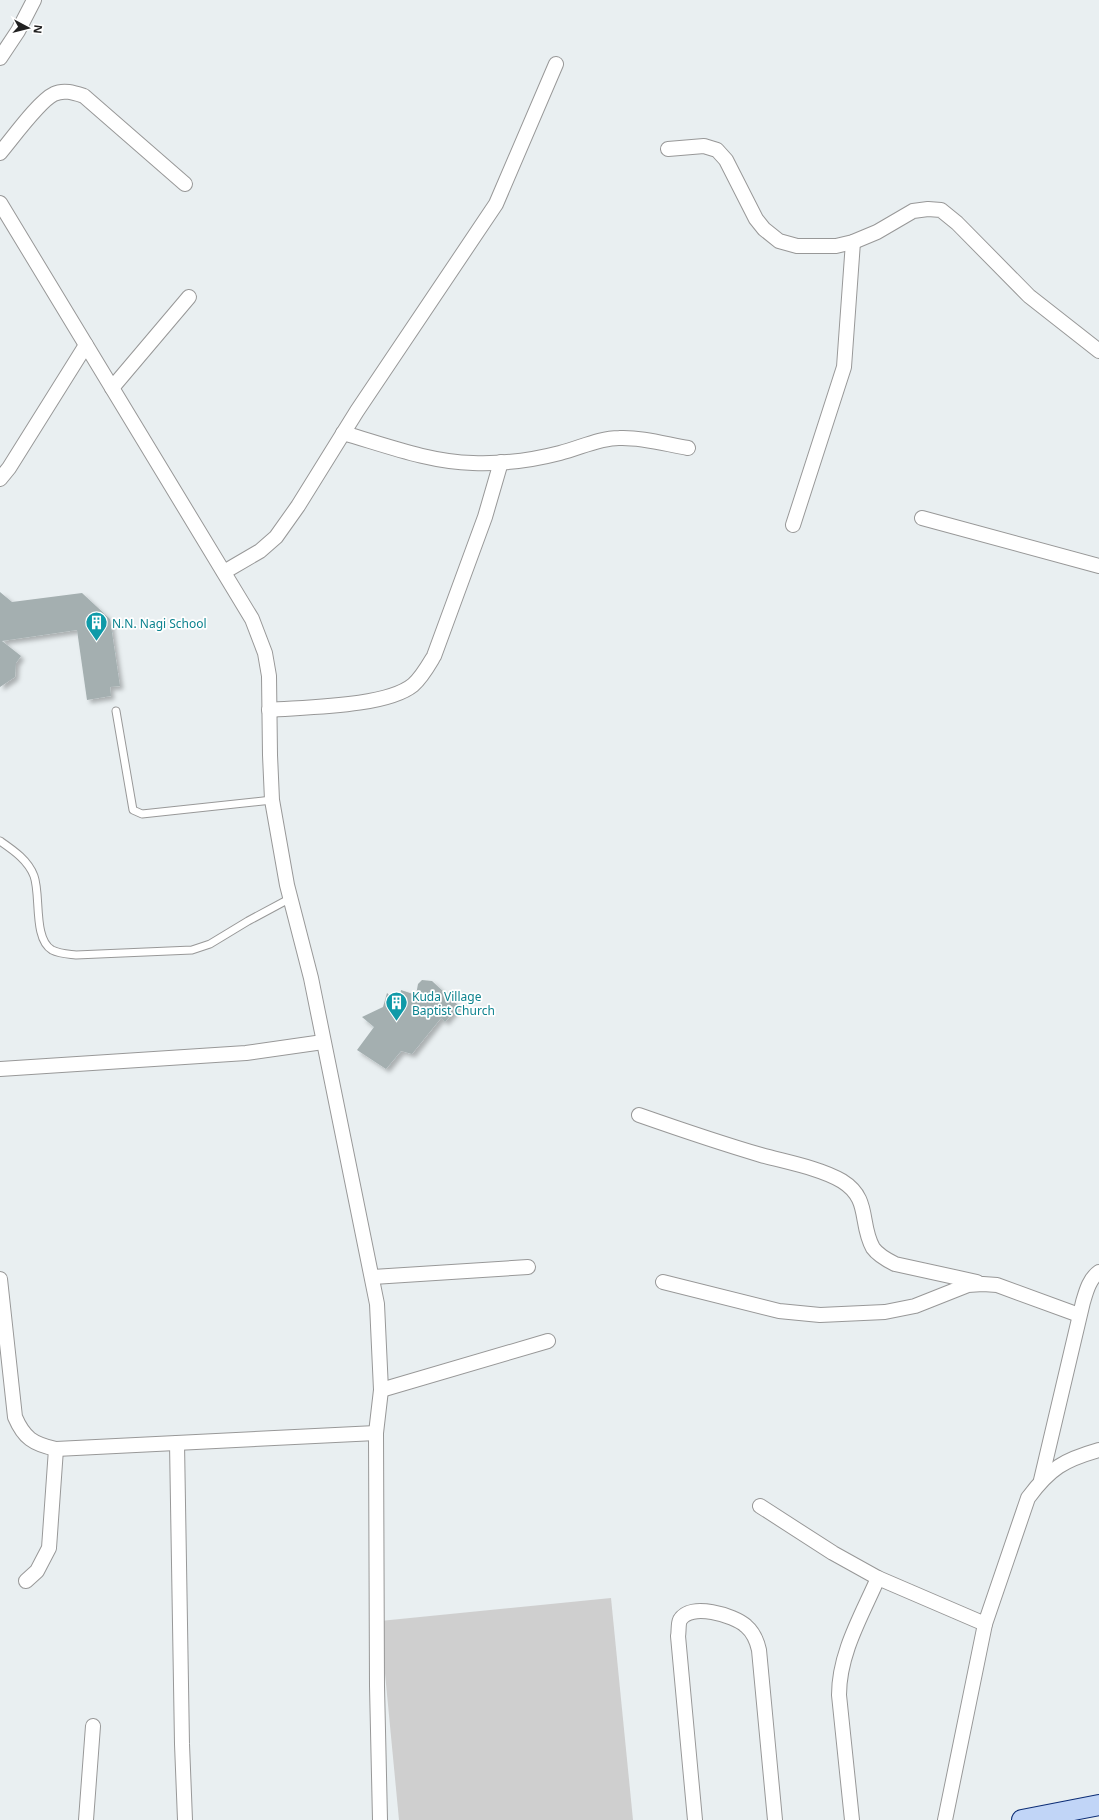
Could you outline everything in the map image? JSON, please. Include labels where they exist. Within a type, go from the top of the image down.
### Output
[{"type":"main road","points":[[1022,1820],[1099,1805]]},
{"type":"street","points":[[0,58],[18,31],[34,0]]},
{"type":"street","points":[[224,572],[260,551],[276,537],[298,506],[343,434],[496,204],[556,64]]},
{"type":"street","points":[[0,153],[45,100],[55,93],[69,92],[84,96],[185,184]]},
{"type":"street","points":[[668,149],[704,146],[717,150],[726,160],[734,173],[756,219],[764,229],[779,241],[798,246],[836,246],[853,242],[877,232],[913,211],[928,209],[941,210],[957,223],[1029,296],[1099,351]]},
{"type":"street","points":[[0,203],[252,619],[266,653],[269,676],[272,800],[290,899],[311,978],[323,1042],[373,1277],[377,1304],[381,1390],[376,1433],[377,1686],[380,1820]]},
{"type":"street","points":[[793,525],[844,367],[853,242]]},
{"type":"street","points":[[112,388],[189,297]]},
{"type":"street","points":[[0,479],[9,468],[86,345]]},
{"type":"street","points":[[343,434],[424,456],[473,463],[500,462],[559,453],[604,439],[636,438],[688,448]]},
{"type":"street","points":[[269,710],[366,702],[397,695],[412,686],[423,675],[434,656],[485,518],[500,462]]},
{"type":"street","points":[[922,518],[1099,566]]},
{"type":"street","points":[[0,1069],[246,1053],[323,1042]]},
{"type":"street","points":[[639,1115],[714,1141],[823,1173],[842,1181],[857,1193],[862,1207],[867,1232],[874,1249],[884,1258],[895,1264],[983,1284]]},
{"type":"street","points":[[373,1277],[528,1267]]},
{"type":"street","points":[[1041,1480],[1079,1315],[1087,1289],[1094,1275],[1099,1272]]},
{"type":"street","points":[[0,1279],[16,1417],[21,1431],[31,1440],[45,1447],[56,1449],[376,1433]]},
{"type":"street","points":[[663,1282],[780,1311],[820,1315],[885,1312],[915,1306],[968,1285],[997,1285],[1079,1315]]},
{"type":"street","points":[[381,1390],[548,1341]]},
{"type":"street","points":[[177,1443],[182,1744],[185,1820]]},
{"type":"street","points":[[26,1581],[37,1571],[49,1548],[56,1449]]},
{"type":"street","points":[[945,1820],[985,1624],[1028,1498],[1041,1480],[1064,1463],[1076,1456],[1099,1450]]},
{"type":"street","points":[[760,1506],[878,1578],[985,1624]]},
{"type":"street","points":[[852,1820],[839,1695],[839,1679],[845,1654],[878,1578]]},
{"type":"street","points":[[695,1820],[678,1636],[680,1621],[686,1614],[694,1611],[716,1612],[746,1625],[756,1638],[759,1650],[775,1820]]},
{"type":"street","points":[[86,1820],[92,1726]]},
{"type":"lane","points":[[116,711],[133,810],[137,813],[142,814],[272,800]]},
{"type":"lane","points":[[0,841],[17,853],[30,869],[37,887],[41,934],[50,949],[61,953],[76,955],[192,950],[210,944],[248,921],[290,899]]},
{"type":"shaded area","points":[[611,1598],[633,1820],[399,1820],[380,1621]]},
{"type":"building","name":"N.N. Nagi School","points":[[0,592],[12,602],[82,593],[110,619],[120,686],[110,687],[111,696],[87,700],[77,630],[2,641],[21,656],[16,663],[15,677],[0,687]]},
{"type":"building","name":"Kuda Village Baptist Church","points":[[422,980],[432,981],[459,1006],[445,1022],[441,1018],[412,1054],[401,1051],[386,1069],[357,1050],[374,1027],[362,1017],[383,1007],[387,993],[399,1003],[401,990],[416,995],[418,984]]},
{"type":"place","name":"N.N. Nagi School","points":[[96,642]]},
{"type":"place","name":"Kuda Village Baptist Church","points":[[397,1022]]}]
